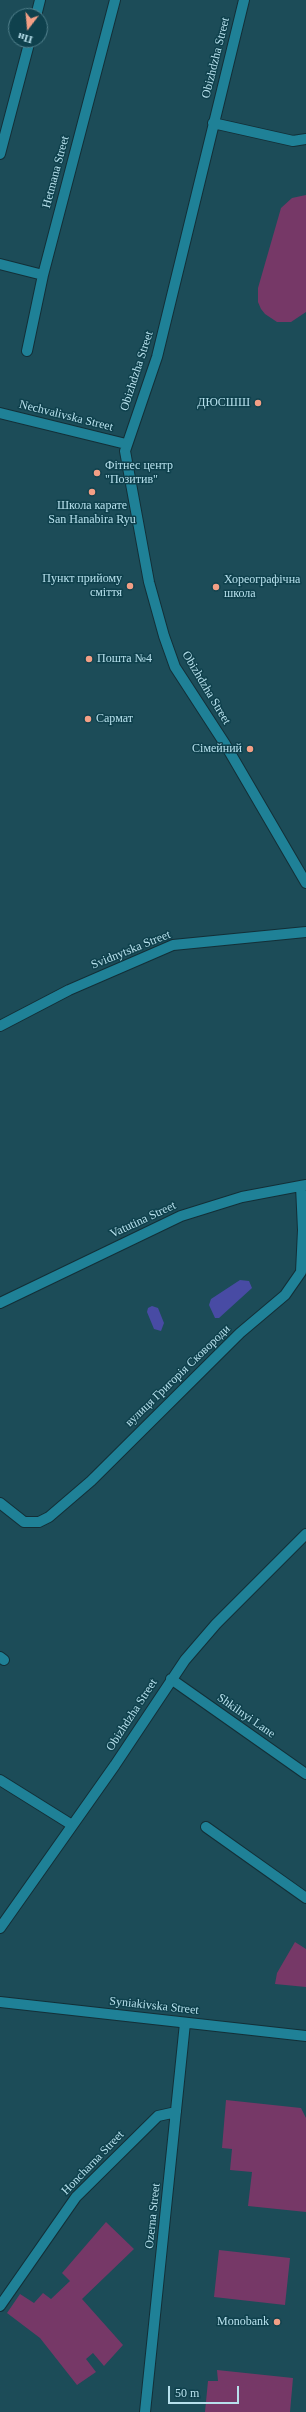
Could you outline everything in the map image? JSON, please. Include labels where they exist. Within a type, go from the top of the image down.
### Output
[{"type":"street","name":"Hetmana Street","points":[[27,351],[43,275],[115,0]]},
{"type":"street","name":"Obizhdzha Street","points":[[244,0],[157,357],[126,444],[125,451],[143,553],[164,636],[175,667],[204,714],[225,744],[306,883]]},
{"type":"street","points":[[0,154],[28,48]]},
{"type":"street","points":[[213,123],[293,141],[306,139]]},
{"type":"street","points":[[0,264],[43,275]]},
{"type":"street","name":"Nechvalivska Street","points":[[0,413],[126,444]]},
{"type":"street","name":"Svidnytska Street","points":[[0,1026],[69,990],[172,945],[306,932]]},
{"type":"street","name":"Vatutina Street","points":[[0,1303],[181,1216],[242,1198],[303,1185]]},
{"type":"street","name":"вулиця Григорія Сковороди","points":[[0,1503],[24,1522],[39,1522],[50,1517],[91,1480],[240,1333],[285,1295],[301,1272],[303,1185]]},
{"type":"street","name":"Obizhdzha Street","points":[[0,1928],[171,1679],[216,1624],[306,1534]]},
{"type":"street","name":"Shkilnyi Lane","points":[[171,1679],[306,1774]]},
{"type":"street","points":[[0,1780],[72,1825]]},
{"type":"street","points":[[206,1827],[306,1898]]},
{"type":"street","name":"Syniakivska Street","points":[[0,2002],[306,2036]]},
{"type":"street","name":"Ozerna Street","points":[[145,2412],[185,2023]]},
{"type":"street","name":"Honcharna Street","points":[[0,2306],[76,2196],[158,2116],[176,2112]]},
{"type":"shaded area","points":[[306,195],[306,312],[291,322],[277,322],[265,314],[261,309],[258,302],[258,288],[281,208],[292,198]]},
{"type":"shaded area","points":[[240,1280],[249,1281],[252,1288],[219,1318],[215,1318],[209,1305],[211,1299]]},
{"type":"shaded area","points":[[152,1306],[158,1308],[164,1323],[161,1331],[154,1329],[147,1312],[148,1308]]},
{"type":"shaded area","points":[[295,1942],[306,1949],[306,1987],[275,1984],[277,1973]]},
{"type":"shaded area","points":[[226,2100],[301,2108],[306,2118],[306,2212],[248,2206],[252,2172],[230,2170],[232,2149],[222,2148]]},
{"type":"shaded area","points":[[106,2222],[134,2249],[82,2299],[123,2345],[104,2366],[93,2353],[86,2359],[96,2372],[77,2385],[40,2338],[7,2313],[20,2294],[34,2303],[43,2293],[51,2299],[70,2281],[62,2273]]},
{"type":"shaded area","points":[[219,2250],[290,2258],[285,2305],[214,2297]]},
{"type":"shaded area","points":[[217,2370],[293,2378],[290,2412],[205,2412],[208,2381],[218,2381]]},
{"type":"place","name":"ДЮСШШ","points":[[258,403]]},
{"type":"place","name":"Фітнес центр \"Позитив\"","points":[[97,473]]},
{"type":"place","name":"Школа карате San Hanabira Ryu","points":[[92,492]]},
{"type":"place","name":"Пункт прийому сміття","points":[[130,586]]},
{"type":"place","name":"Хореографічна школа","points":[[216,587]]},
{"type":"place","name":"Пошта №4","points":[[89,659]]},
{"type":"place","name":"Сармат","points":[[88,719]]},
{"type":"place","name":"Сімейний","points":[[250,749]]},
{"type":"place","name":"Monobank","points":[[277,2322]]}]
